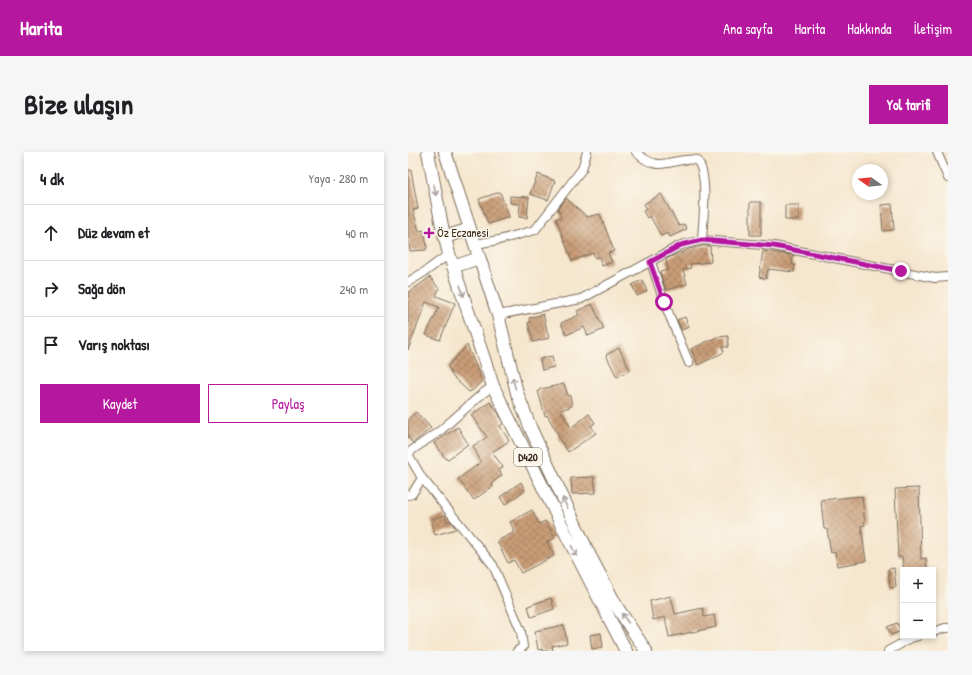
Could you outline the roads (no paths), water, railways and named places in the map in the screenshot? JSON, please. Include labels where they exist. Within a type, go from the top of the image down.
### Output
[{"type":"highway","name":"D420","points":[[428,152],[449,254],[493,386],[566,536],[626,651]]},
{"type":"highway","points":[[445,152],[498,315],[517,393],[531,429],[589,554],[617,607],[646,651]]},
{"type":"highway","points":[[445,237],[470,229]]},
{"type":"highway","points":[[453,267],[479,258]]},
{"type":"street","points":[[475,244],[498,240],[535,230],[582,169],[587,152]]},
{"type":"street","points":[[636,152],[652,164],[662,164],[688,159],[697,160],[701,166],[704,192],[702,240]]},
{"type":"street","points":[[937,152],[948,178]]},
{"type":"street","points":[[498,315],[581,300],[681,245],[702,240],[774,246],[935,278],[948,277]]},
{"type":"street","points":[[408,282],[449,254]]},
{"type":"street","points":[[650,262],[664,302],[689,363]]},
{"type":"street","points":[[493,386],[441,430],[408,453],[422,478],[493,565],[521,631],[523,647],[517,651]]},
{"type":"street","points":[[408,495],[412,494],[422,478]]},
{"type":"street","points":[[936,631],[948,628]]},
{"type":"street","points":[[888,651],[909,639]]},
{"type":"place","name":"Öz Eczanesi","points":[[429,233]]}]
